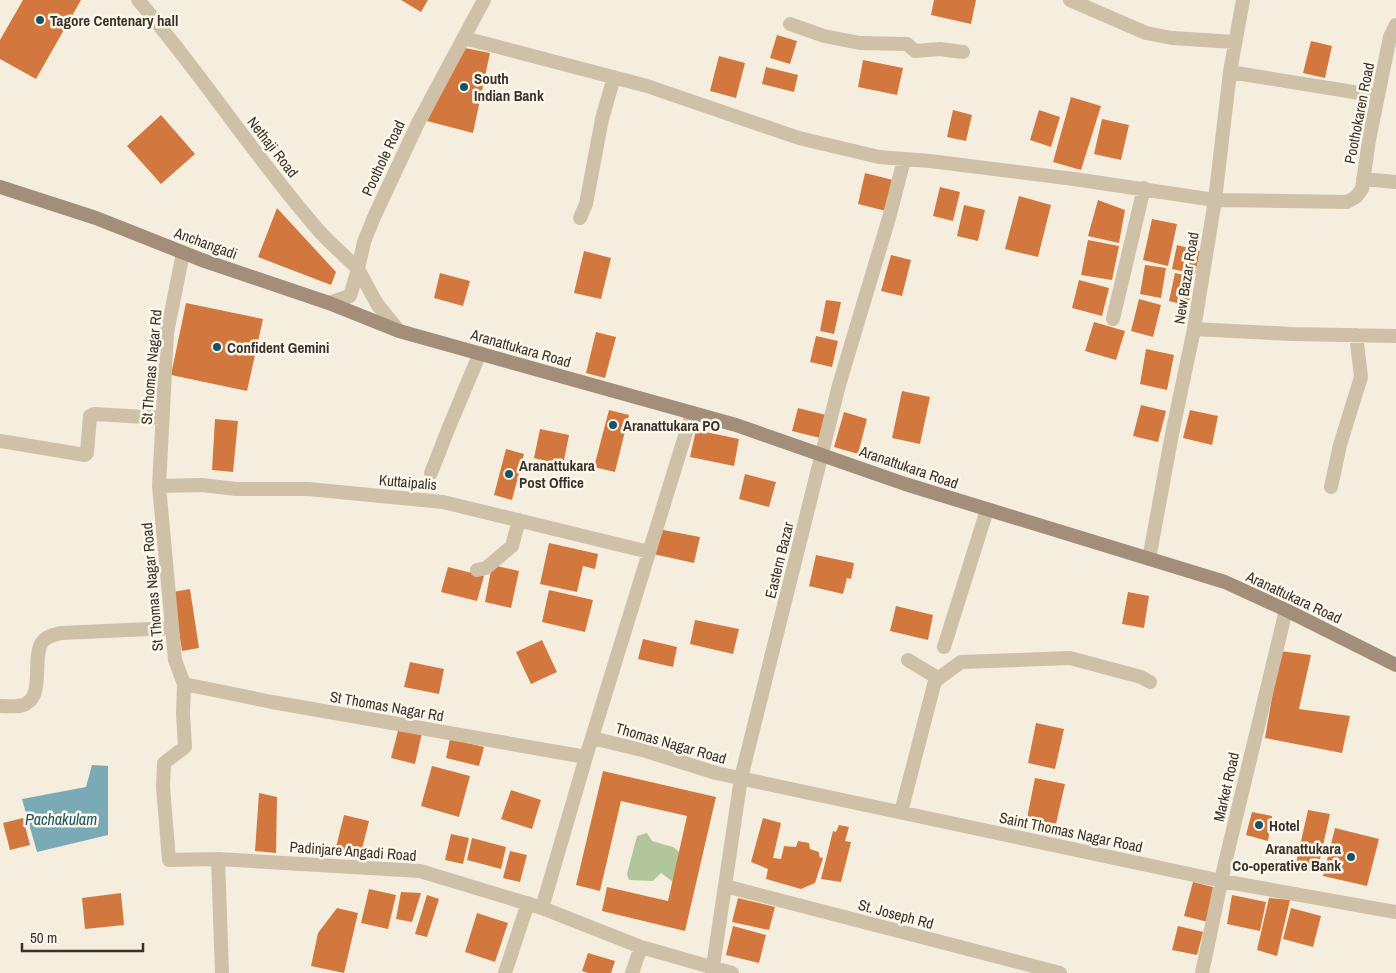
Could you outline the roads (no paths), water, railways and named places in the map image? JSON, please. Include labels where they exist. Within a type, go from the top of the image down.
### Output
[{"type":"main road","name":"Anchangadi","points":[[0,187],[96,218],[183,253],[329,303],[399,331]]},
{"type":"main road","name":"Aranattukara Road","points":[[399,331],[736,424],[905,484],[1225,582],[1396,665]]},
{"type":"street","name":"Nethaji Road","points":[[138,0],[157,22],[260,158],[321,232],[358,269]]},
{"type":"street","name":"Poothole Road","points":[[358,269],[364,242],[374,217],[418,123],[484,0]]},
{"type":"street","points":[[1070,0],[1146,33],[1159,36],[1235,42]]},
{"type":"street","name":"New Bazar Road","points":[[1149,559],[1194,329],[1215,200],[1230,72],[1243,0]]},
{"type":"street","points":[[790,24],[824,36],[851,41],[907,44],[915,51],[940,49],[963,52]]},
{"type":"street","name":"Poothokaren Road","points":[[1215,200],[1348,202],[1356,197],[1362,189],[1390,37],[1396,25]]},
{"type":"street","points":[[464,38],[614,77],[696,101],[799,138],[880,157],[940,162],[1144,188],[1215,200]]},
{"type":"street","points":[[1230,72],[1378,96]]},
{"type":"street","points":[[580,218],[586,204],[602,119],[614,77]]},
{"type":"street","name":"Eastern Bazar","points":[[712,970],[741,778],[839,385],[889,218],[904,160]]},
{"type":"street","points":[[1363,179],[1396,182]]},
{"type":"street","points":[[1113,319],[1144,188]]},
{"type":"street","name":"St Thomas Nagar Rd","points":[[159,486],[167,333],[183,253]]},
{"type":"street","points":[[329,303],[350,296],[358,269]]},
{"type":"street","points":[[358,269],[377,304],[399,331]]},
{"type":"street","points":[[1194,329],[1292,334],[1396,336]]},
{"type":"street","points":[[1331,487],[1340,444],[1361,377],[1356,335]]},
{"type":"street","points":[[432,473],[480,353]]},
{"type":"street","points":[[542,908],[586,757],[692,413]]},
{"type":"street","points":[[0,442],[85,455],[87,453],[90,416],[94,414],[162,418]]},
{"type":"street","name":"Kuttaipalis","points":[[159,486],[308,489],[443,502],[649,552]]},
{"type":"street","name":"St Thomas Nagar Road","points":[[159,486],[175,660],[184,684]]},
{"type":"street","points":[[944,646],[987,510]]},
{"type":"street","points":[[477,570],[486,568],[512,546],[519,520]]},
{"type":"street","name":"Market Road","points":[[1202,973],[1259,717],[1286,610]]},
{"type":"street","points":[[0,706],[21,706],[28,703],[34,694],[41,643],[48,637],[61,633],[172,628]]},
{"type":"street","points":[[935,681],[961,662],[1070,658],[1141,677],[1150,682]]},
{"type":"street","points":[[901,812],[936,677],[908,660]]},
{"type":"street","name":"St Thomas Nagar Rd","points":[[184,684],[272,702],[586,757]]},
{"type":"street","name":"Padinjare Angadi Road","points":[[184,684],[185,747],[164,763],[163,787],[169,860],[218,859],[420,871],[528,903],[641,947],[712,970]]},
{"type":"street","name":"Thomas Nagar Road","points":[[592,738],[646,751],[716,773],[741,778]]},
{"type":"street","name":"Saint Thomas Nagar Road","points":[[741,778],[1222,881],[1396,912]]},
{"type":"street","points":[[218,859],[222,973]]},
{"type":"street","name":"St. Joseph Rd","points":[[725,886],[1060,973]]},
{"type":"street","points":[[505,973],[528,903]]},
{"type":"street","points":[[632,973],[641,947]]},
{"type":"street","points":[[712,970],[732,973]]},
{"type":"water","name":"Pachakulam","points":[[92,765],[108,766],[108,835],[37,852],[22,799],[86,787]]},
{"type":"place","name":"Tagore Centenary hall","points":[[40,20]]},
{"type":"place","name":"South Indian Bank","points":[[464,87]]},
{"type":"place","name":"Confident Gemini","points":[[217,347]]},
{"type":"place","name":"Aranattukara PO","points":[[613,425]]},
{"type":"place","name":"Aranattukara Post Office","points":[[509,474]]},
{"type":"place","name":"Hotel","points":[[1259,825]]},
{"type":"place","name":"Aranattukara Co-operative Bank","points":[[1351,857]]}]
